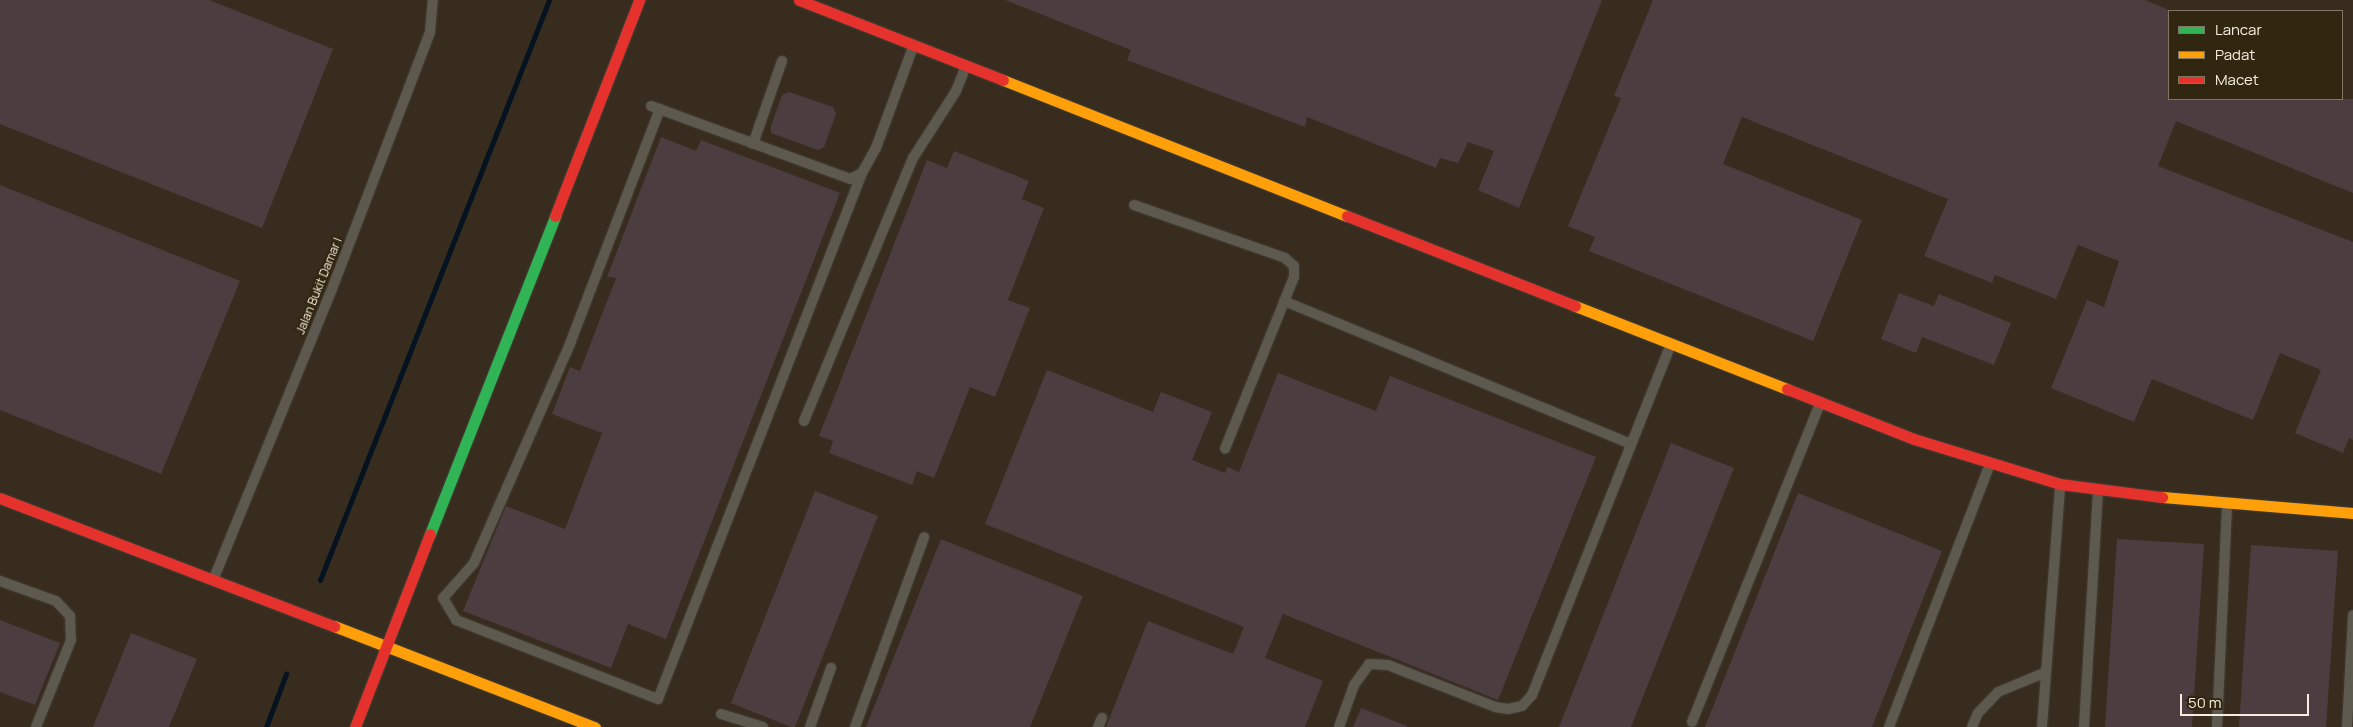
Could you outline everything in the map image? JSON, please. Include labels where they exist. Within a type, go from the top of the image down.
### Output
[{"type":"street","points":[[355,727],[387,647],[453,469],[639,0]]},
{"type":"street","points":[[800,0],[1260,183],[1672,341],[1820,403],[1914,439],[1991,461],[2060,484],[2098,491],[2353,513]]},
{"type":"street","points":[[0,498],[214,578],[596,727]]},
{"type":"lane","name":"Jalan Bukit Damar I","points":[[214,578],[332,290],[430,32],[434,0]]},
{"type":"lane","points":[[862,173],[850,179],[655,107],[570,344],[474,563],[443,598],[456,620],[658,699],[862,173],[876,148],[913,46]]},
{"type":"lane","points":[[753,144],[782,61]]},
{"type":"lane","points":[[804,421],[913,158],[956,91],[967,65]]},
{"type":"lane","points":[[1134,204],[1285,258],[1294,266],[1294,277],[1225,449]]},
{"type":"lane","points":[[1284,301],[1631,444]]},
{"type":"lane","points":[[1339,727],[1361,671],[1368,664],[1376,662],[1495,707],[1508,709],[1522,706],[1532,695],[1672,341]]},
{"type":"lane","points":[[1692,722],[1820,403]]},
{"type":"lane","points":[[1889,727],[1991,461]]},
{"type":"lane","points":[[2042,727],[2060,484]]},
{"type":"lane","points":[[2084,727],[2098,491]]},
{"type":"lane","points":[[2217,727],[2227,503]]},
{"type":"lane","points":[[855,727],[924,537]]},
{"type":"lane","points":[[0,581],[56,601],[70,616],[70,640],[36,727]]},
{"type":"lane","points":[[2347,727],[2353,615]]},
{"type":"lane","points":[[810,727],[831,668]]},
{"type":"lane","points":[[1972,727],[1978,713],[1998,692],[2046,672]]},
{"type":"lane","points":[[721,714],[763,727]]},
{"type":"shaded area","points":[[0,0],[2353,0],[2353,727],[0,727]]},
{"type":"building","points":[[0,0],[209,0],[333,49],[262,228],[0,124]]},
{"type":"building","points":[[1005,0],[1602,0],[1519,208],[1478,190],[1494,151],[1468,142],[1458,163],[1440,158],[1436,168],[1307,117],[1305,127],[1127,60],[1131,50]]},
{"type":"building","points":[[1653,0],[2145,0],[2169,10],[2168,100],[2353,99],[2353,193],[2176,121],[2158,166],[2353,242],[2353,440],[2349,438],[2343,453],[2295,433],[2321,370],[2280,353],[2253,420],[2152,379],[2134,422],[2051,388],[2087,300],[2104,307],[2119,261],[2078,245],[2056,299],[1995,275],[1992,283],[1924,256],[1948,199],[1742,117],[1723,164],[1862,220],[1813,341],[1589,251],[1595,237],[1568,226],[1621,98],[1614,96]]},
{"type":"building","points":[[789,92],[833,107],[836,114],[824,147],[818,150],[771,133],[771,126],[782,95]]},
{"type":"building","points":[[661,137],[696,151],[701,140],[840,193],[666,639],[628,624],[611,668],[463,611],[506,506],[565,529],[602,433],[552,414],[570,367],[580,371],[616,278],[607,277]]},
{"type":"building","points":[[954,151],[1029,181],[1022,199],[1044,208],[1008,300],[1030,308],[995,397],[970,387],[934,478],[917,471],[912,485],[829,453],[833,441],[819,436],[927,160],[947,168]]},
{"type":"building","points":[[0,185],[240,281],[161,474],[0,410]]},
{"type":"building","points":[[1899,293],[1934,306],[1939,294],[2011,323],[1994,365],[1922,337],[1916,353],[1881,339]]},
{"type":"building","points":[[1047,370],[1153,412],[1161,392],[1212,412],[1192,460],[1225,473],[1227,467],[1239,472],[1278,373],[1376,411],[1390,376],[1596,457],[1498,700],[1283,614],[1265,658],[1323,681],[1305,727],[1106,727],[1148,621],[1233,654],[1244,627],[985,524]]},
{"type":"building","points":[[1671,443],[1734,468],[1631,727],[1559,727]]},
{"type":"building","points":[[815,491],[878,516],[795,727],[791,727],[731,703]]},
{"type":"building","points":[[1798,493],[1942,551],[1872,727],[1705,727]]},
{"type":"building","points":[[941,539],[1083,596],[1030,727],[866,727]]},
{"type":"building","points":[[2117,539],[2204,544],[2192,727],[2105,727]]},
{"type":"building","points":[[2251,545],[2338,551],[2326,727],[2239,727]]},
{"type":"building","points":[[0,620],[60,643],[35,705],[0,692]]},
{"type":"building","points":[[131,633],[197,659],[169,727],[93,727]]},
{"type":"building","points":[[1361,708],[1407,726],[1407,727],[1353,727]]},
{"type":"waterway","points":[[320,580],[549,0]]},
{"type":"waterway","points":[[266,727],[286,674]]},
{"type":"traffic: fast","points":[[430,534],[555,216]]},
{"type":"traffic: slow","points":[[1003,80],[1347,216]]},
{"type":"traffic: slow","points":[[1575,306],[1787,389]]},
{"type":"traffic: slow","points":[[2162,497],[2353,513]]},
{"type":"traffic: slow","points":[[334,626],[595,727]]},
{"type":"traffic: jam","points":[[555,216],[639,0]]},
{"type":"traffic: jam","points":[[799,0],[1003,80]]},
{"type":"traffic: jam","points":[[1347,216],[1575,306]]},
{"type":"traffic: jam","points":[[1787,389],[1914,439],[2060,484],[2162,497]]},
{"type":"traffic: jam","points":[[0,498],[334,626]]},
{"type":"traffic: jam","points":[[355,727],[430,534]]}]
